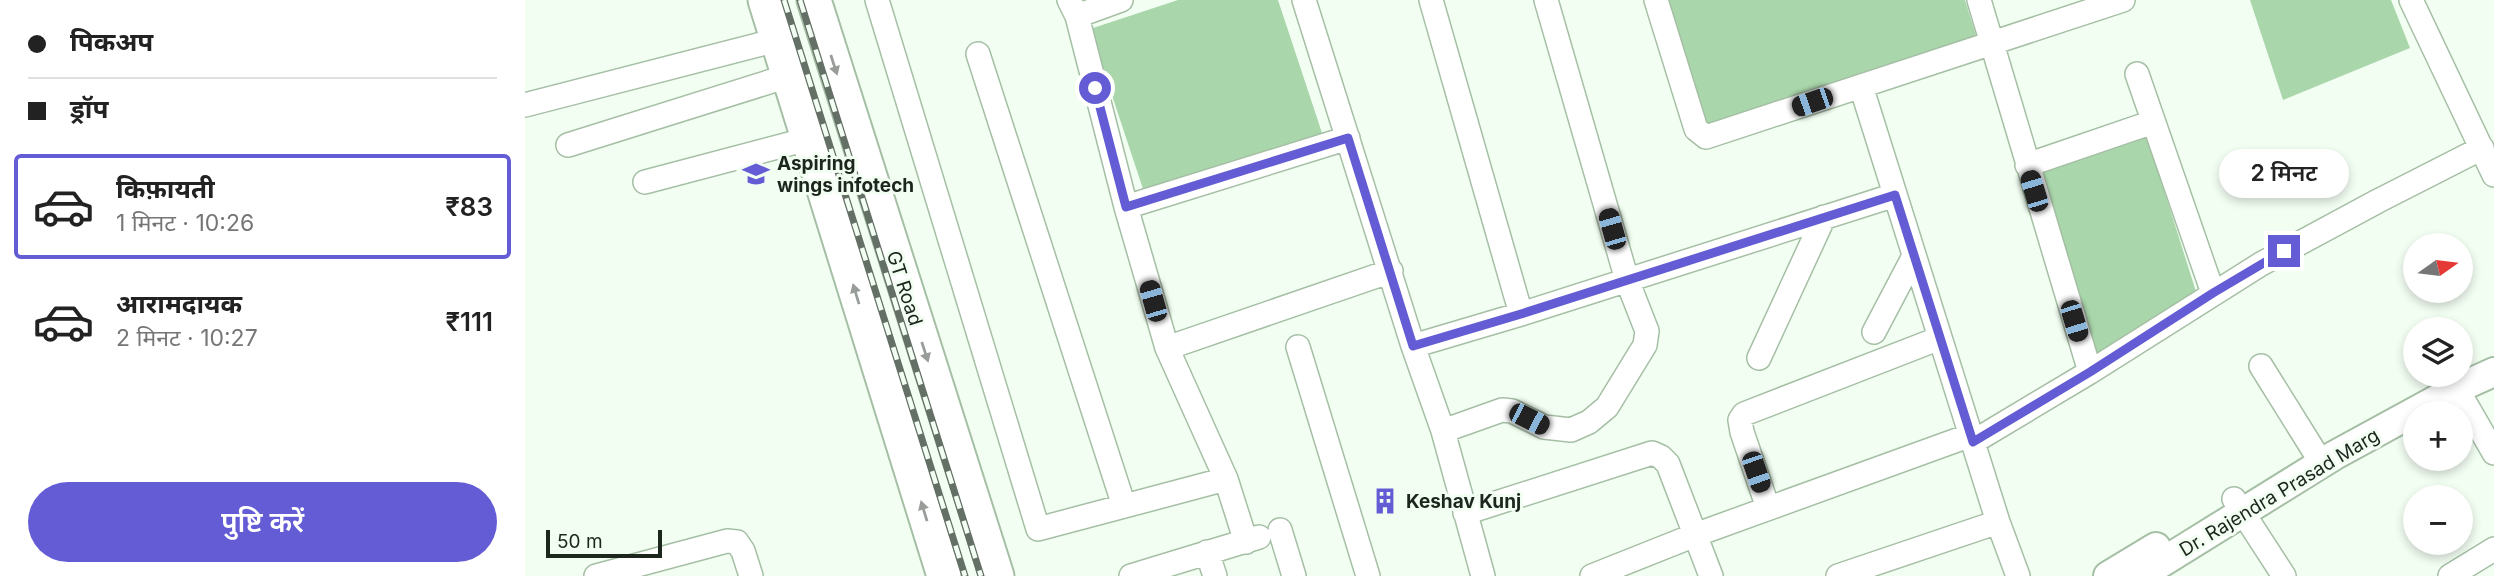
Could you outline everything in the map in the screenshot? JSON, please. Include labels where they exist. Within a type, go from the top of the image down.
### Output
[{"type":"highway","points":[[765,0],[944,576]]},
{"type":"highway","name":"GT Road","points":[[814,0],[997,576]]},
{"type":"main road","name":"Dr. Rajendra Prasad Marg","points":[[2473,365],[2494,352]]},
{"type":"main road","name":"Dr. Rajendra Prasad Marg","points":[[2473,375],[2494,372]]},
{"type":"main road","name":"Dr. Rajendra Prasad Marg","points":[[2140,576],[2313,451],[2369,417],[2433,387]]},
{"type":"main road","name":"Dr. Rajendra Prasad Marg","points":[[2108,576],[2335,455],[2439,387]]},
{"type":"street","points":[[877,0],[1038,529],[1226,479]]},
{"type":"street","points":[[1121,0],[1073,8],[1167,348],[1226,479],[1261,536],[1294,576]]},
{"type":"street","points":[[1304,0],[1413,346],[1443,431],[1483,576]]},
{"type":"street","points":[[1431,0],[1521,314]]},
{"type":"street","points":[[1443,431],[1502,410],[1512,411],[1544,427],[1571,430],[1589,422],[1607,407],[1645,345],[1647,331],[1627,280],[1546,0]]},
{"type":"street","points":[[1656,0],[1696,129],[1700,134],[1714,135],[2119,1]]},
{"type":"street","points":[[1979,0],[2090,372]]},
{"type":"street","points":[[2411,0],[2494,175]]},
{"type":"street","points":[[525,104],[777,40]]},
{"type":"street","points":[[978,54],[1124,506]]},
{"type":"street","points":[[2137,74],[2213,293]]},
{"type":"street","points":[[568,145],[788,76]]},
{"type":"street","points":[[1861,86],[1998,522],[2018,576]]},
{"type":"street","points":[[2027,165],[2153,122]]},
{"type":"street","points":[[1126,207],[1348,138]]},
{"type":"street","points":[[645,182],[808,139]]},
{"type":"street","points":[[1592,576],[1768,508],[1972,439],[2090,372],[2213,293],[2378,201],[2481,148]]},
{"type":"street","points":[[1413,346],[1895,195]]},
{"type":"street","points":[[1759,358],[1824,217]]},
{"type":"street","points":[[1874,332],[1914,256]]},
{"type":"street","points":[[1167,348],[1391,271]]},
{"type":"street","points":[[1768,508],[1742,432],[1739,420],[1744,414],[1940,338]]},
{"type":"street","points":[[1298,346],[1368,576]]},
{"type":"street","points":[[2261,366],[2313,451]]},
{"type":"street","points":[[2459,387],[2494,453]]},
{"type":"street","points":[[1465,513],[1653,453],[1668,464],[1711,576]]},
{"type":"street","points":[[2239,506],[2284,576]]},
{"type":"street","points":[[1838,576],[1998,522]]},
{"type":"street","points":[[1131,576],[1261,536]]},
{"type":"street","points":[[600,575],[727,541],[737,541],[751,576]]},
{"type":"street","points":[[2450,576],[2494,550]]},
{"type":"street","points":[[1207,552],[1215,576]]},
{"type":"green space","points":[[1178,0],[1278,0],[1323,136],[1145,195],[1090,29]]},
{"type":"green space","points":[[1668,0],[1965,0],[1979,45],[1707,128]]},
{"type":"green space","points":[[2250,0],[2391,0],[2410,48],[2283,100]]},
{"type":"green space","points":[[2146,133],[2199,301],[2097,356],[2040,169]]},
{"type":"railway","points":[[784,0],[965,576]]},
{"type":"railway","points":[[800,0],[981,576]]},
{"type":"place","name":"Aspiring wings infotech","points":[[756,174]]},
{"type":"place","name":"Keshav Kunj","points":[[1385,501]]},
{"type":"route","points":[[1095,88],[1126,207],[1348,138],[1413,346],[1895,195],[1973,442],[2284,251]]}]
